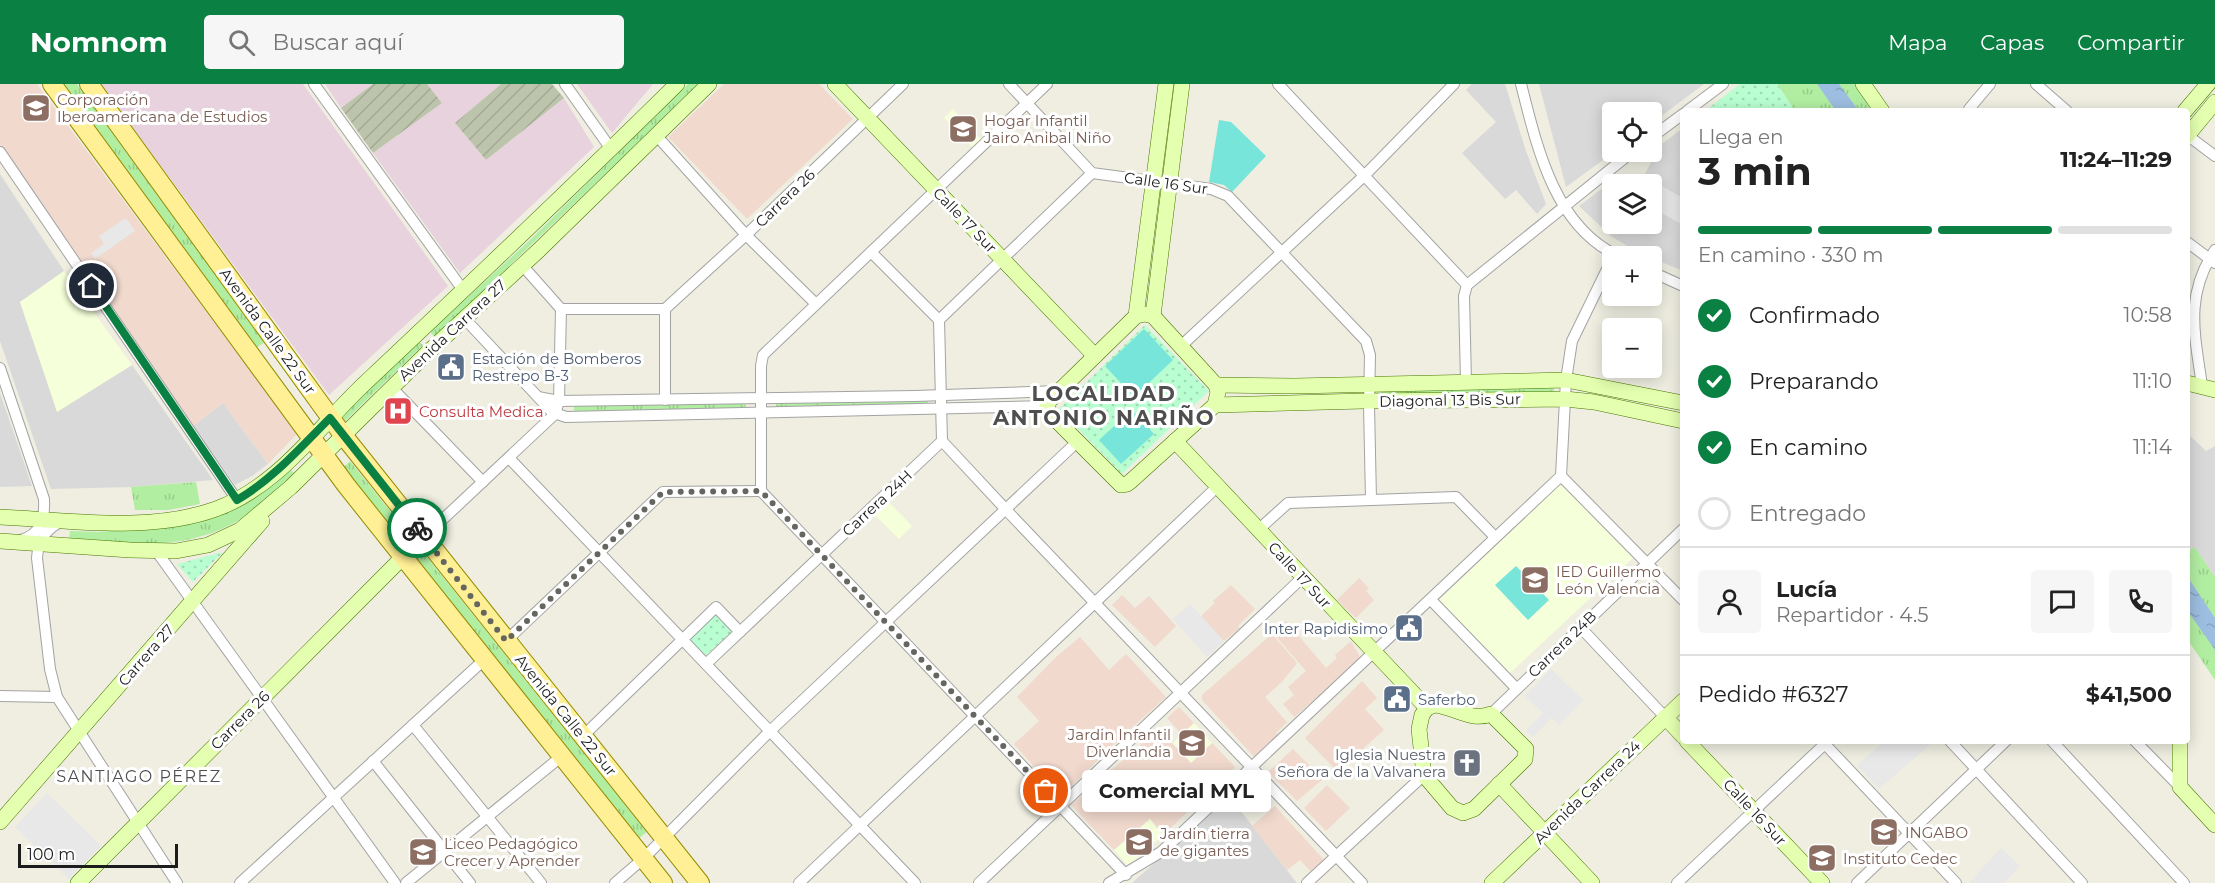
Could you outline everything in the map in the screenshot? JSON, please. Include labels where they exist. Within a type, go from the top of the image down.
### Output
[{"type":"main road","name":"Avenida Calle 22 Sur","points":[[52,84],[323,455],[663,883]]},
{"type":"main road","name":"Avenida Calle 22 Sur","points":[[89,84],[330,418],[700,883]]},
{"type":"street","points":[[314,84],[464,290]]},
{"type":"street","points":[[564,84],[611,149]]},
{"type":"street","name":"Avenida Carrera 27","points":[[0,517],[167,521],[193,516],[237,500],[267,480],[677,84]]},
{"type":"street","name":"Avenida Carrera 27","points":[[6,541],[158,552],[192,549],[223,539],[259,516],[709,84]]},
{"type":"street","name":"Calle 17 Sur","points":[[835,84],[1095,356]]},
{"type":"street","name":"Carrera 26","points":[[665,309],[746,235],[903,84]]},
{"type":"street","points":[[939,320],[1092,173],[1009,84]]},
{"type":"street","points":[[1047,84],[763,355],[761,491],[1125,875]]},
{"type":"street","points":[[1136,316],[1166,84]]},
{"type":"street","points":[[1153,316],[1182,84]]},
{"type":"street","points":[[1278,84],[1467,285]]},
{"type":"street","points":[[1181,346],[1365,175],[1454,84]]},
{"type":"street","points":[[1521,84],[1543,159],[1563,206],[1580,227],[1602,247]]},
{"type":"street","points":[[1691,108],[1723,84]]},
{"type":"street","points":[[1970,108],[1990,84]]},
{"type":"street","points":[[2036,84],[2064,108]]},
{"type":"street","points":[[2188,108],[2208,84]]},
{"type":"street","points":[[1866,86],[1880,108]]},
{"type":"street","points":[[2190,132],[2215,102]]},
{"type":"street","points":[[1662,130],[1680,116]]},
{"type":"street","points":[[656,135],[746,235],[816,304]]},
{"type":"street","points":[[2190,138],[2215,156]]},
{"type":"street","points":[[0,153],[237,500]]},
{"type":"street","points":[[1466,382],[1464,296],[1467,285],[1618,162]]},
{"type":"street","name":"Calle 16 Sur","points":[[1092,173],[1222,192],[1228,196],[1369,345],[1369,384]]},
{"type":"street","points":[[2190,244],[2213,257],[2199,281],[2193,310],[2193,331],[2201,386]]},
{"type":"street","points":[[871,252],[939,320],[942,441],[1005,510],[1362,883]]},
{"type":"street","points":[[424,537],[555,414],[559,401],[561,309],[522,265]]},
{"type":"street","points":[[1662,277],[1680,285]]},
{"type":"street","points":[[1109,883],[1161,852],[1252,769],[1561,476],[1566,380],[1572,341],[1602,282]]},
{"type":"street","points":[[561,309],[665,309],[665,400]]},
{"type":"street","points":[[1145,314],[1153,316],[1216,385],[1218,393],[1215,405],[1131,481],[1123,485],[1116,482],[1050,414],[1047,406],[1050,400],[1136,316],[1145,314]]},
{"type":"street","points":[[464,318],[555,414],[572,417],[1047,406]]},
{"type":"street","points":[[418,333],[432,348]]},
{"type":"street","points":[[0,368],[42,488],[44,519],[40,528],[33,535],[24,540],[6,541]]},
{"type":"street","name":"Diagonal 13 Bis Sur","points":[[1216,385],[1295,386],[1566,380],[1677,401]]},
{"type":"street","points":[[1369,384],[1371,500]]},
{"type":"street","points":[[392,387],[483,482]]},
{"type":"street","points":[[538,397],[559,401],[665,400],[1059,392]]},
{"type":"street","name":"Diagonal 13 Bis Sur","points":[[1215,405],[1565,399],[1594,402],[1676,419]]},
{"type":"street","points":[[1676,419],[1677,401]]},
{"type":"street","name":"Carrera 24H","points":[[706,664],[942,441]]},
{"type":"street","name":"Calle 17 Sur","points":[[1175,441],[1426,708]]},
{"type":"street","points":[[615,883],[644,858],[769,732],[1077,442]]},
{"type":"street","points":[[509,458],[915,883]]},
{"type":"street","points":[[1561,476],[1680,597]]},
{"type":"street","points":[[799,883],[1218,486]]},
{"type":"street","name":"Carrera 27","points":[[0,822],[291,487]]},
{"type":"street","points":[[506,641],[663,492],[761,491]]},
{"type":"street","points":[[1258,530],[1288,503],[1456,497],[1495,537]]},
{"type":"street","points":[[70,520],[50,528],[39,543],[37,558],[48,654],[57,697],[177,883]]},
{"type":"street","name":"Carrera 24B","points":[[1491,714],[1680,532]]},
{"type":"street","points":[[158,552],[395,883]]},
{"type":"street","name":"Carrera 26","points":[[78,883],[403,557]]},
{"type":"street","points":[[979,883],[1303,577]]},
{"type":"street","points":[[1431,600],[1516,688]]},
{"type":"street","points":[[583,736],[716,607],[740,632]]},
{"type":"street","points":[[1580,627],[1680,733]]},
{"type":"street","points":[[240,883],[485,659]]},
{"type":"street","points":[[0,696],[57,697]]},
{"type":"street","name":"Avenida Carrera 24","points":[[1492,883],[1680,703]]},
{"type":"street","points":[[1441,706],[1471,717],[1480,718],[1491,714],[1524,745],[1527,754],[1520,764],[1474,809],[1463,813],[1452,808],[1424,775],[1419,729],[1422,715],[1426,708],[1441,706]]},
{"type":"street","points":[[413,725],[541,883]]},
{"type":"street","name":"Calle 16 Sur","points":[[1690,744],[1822,883]]},
{"type":"street","points":[[1677,883],[1823,744]]},
{"type":"street","points":[[1827,744],[1956,883]]},
{"type":"street","points":[[1953,744],[2082,883]]},
{"type":"street","points":[[1857,883],[2003,744]]},
{"type":"street","points":[[2055,744],[2184,883]]},
{"type":"street","points":[[2138,744],[2215,825]]},
{"type":"street","points":[[2180,744],[2180,787]]},
{"type":"street","points":[[406,883],[562,756]]},
{"type":"street","points":[[373,761],[470,883]]},
{"type":"street","points":[[1307,883],[1424,775]]},
{"type":"street","points":[[1499,784],[1592,883]]},
{"type":"shaded area","points":[[0,84],[37,84],[297,434],[268,464],[223,403],[193,426],[0,145]]},
{"type":"shaded area","points":[[101,84],[303,84],[448,286],[329,395]]},
{"type":"shaded area","points":[[325,84],[373,84],[341,108]]},
{"type":"shaded area","points":[[373,84],[427,84],[442,103],[373,153],[341,108]]},
{"type":"shaded area","points":[[427,84],[501,84],[455,123],[486,160],[564,98],[594,147],[460,273],[373,153],[442,103]]},
{"type":"shaded area","points":[[501,84],[552,84],[564,98],[486,160],[455,123]]},
{"type":"shaded area","points":[[577,84],[653,84],[612,133]]},
{"type":"shaded area","points":[[724,84],[819,84],[853,119],[747,219],[668,137]]},
{"type":"shaded area","points":[[1472,84],[1505,84],[1546,204],[1537,214],[1516,190],[1505,199],[1462,153],[1496,122],[1466,90]]},
{"type":"shaded area","points":[[1539,84],[1704,84],[1662,116],[1662,102],[1602,102],[1602,161],[1566,187]]},
{"type":"shaded area","name":"Hogar Infantil Jairo Anibal Niño","points":[[953,109],[981,139],[972,147],[944,118]]},
{"type":"shaded area","points":[[1219,120],[1231,122],[1266,156],[1232,192],[1224,185],[1209,182]]},
{"type":"shaded area","points":[[1680,130],[1680,270],[1662,262],[1662,246],[1628,246],[1609,234],[1662,234],[1662,174],[1645,174],[1651,162],[1662,162],[1662,144]]},
{"type":"shaded area","points":[[0,174],[64,271],[20,302],[58,411],[132,365],[213,480],[132,487],[51,489],[0,341]]},
{"type":"shaded area","points":[[1662,186],[1680,196],[1680,223],[1662,213]]},
{"type":"shaded area","points":[[1602,189],[1602,228],[1579,206]]},
{"type":"shaded area","points":[[126,218],[135,231],[95,259],[91,253],[104,244],[99,236]]},
{"type":"shaded area","points":[[64,271],[132,365],[57,412],[20,302]]},
{"type":"shaded area","points":[[1144,329],[1173,360],[1134,397],[1105,366]]},
{"type":"shaded area","points":[[0,393],[32,486],[0,487]]},
{"type":"shaded area","points":[[223,403],[268,464],[235,485],[193,426]]},
{"type":"shaded area","points":[[1132,410],[1154,434],[1121,464],[1099,440]]},
{"type":"shaded area","points":[[2190,436],[2206,451],[2215,446],[2215,577],[2195,547],[2190,550]]},
{"type":"shaded area","name":"IED Guillermo León Valencia","points":[[1561,483],[1633,558],[1509,674],[1438,601]]},
{"type":"shaded area","points":[[887,500],[912,526],[899,539],[874,514]]},
{"type":"shaded area","points":[[1516,566],[1549,600],[1528,620],[1495,585]]},
{"type":"shaded area","points":[[1359,578],[1369,588],[1366,591],[1374,600],[1356,618],[1337,600]]},
{"type":"shaded area","points":[[1231,585],[1255,609],[1238,626],[1240,628],[1224,641],[1201,616],[1215,603],[1213,601]]},
{"type":"shaded area","points":[[1122,595],[1135,608],[1149,596],[1176,626],[1155,647],[1112,605]]},
{"type":"shaded area","points":[[1190,604],[1224,641],[1207,657],[1173,619]]},
{"type":"shaded area","points":[[1286,621],[1326,668],[1337,658],[1335,655],[1351,641],[1359,655],[1359,660],[1294,717],[1283,704],[1294,695],[1288,687],[1306,671],[1273,633]]},
{"type":"shaded area","points":[[1272,634],[1297,663],[1282,682],[1265,697],[1287,722],[1276,733],[1280,737],[1256,759],[1202,700],[1202,695]]},
{"type":"shaded area","points":[[1080,637],[1109,670],[1126,654],[1166,697],[1115,743],[1061,797],[1014,744],[1039,721],[1017,697],[1056,657]]},
{"type":"shaded area","points":[[1551,669],[1583,700],[1559,725],[1551,718],[1533,737],[1526,731],[1543,713],[1525,696]]},
{"type":"shaded area","points":[[1362,681],[1377,698],[1365,709],[1384,730],[1348,762],[1345,759],[1334,768],[1305,738]]},
{"type":"shaded area","points":[[1179,707],[1194,723],[1182,735],[1167,718]]},
{"type":"shaded area","name":"Jardin Infantil Diverlandia","points":[[1194,723],[1212,743],[1191,763],[1173,743]]},
{"type":"shaded area","points":[[1158,730],[1191,762],[1212,743],[1235,767],[1163,835],[1150,819],[1114,850],[1071,805]]},
{"type":"shaded area","points":[[1882,744],[1931,744],[1879,789],[1857,765]]},
{"type":"shaded area","points":[[1293,749],[1323,779],[1297,801],[1268,772]]},
{"type":"shaded area","points":[[1327,785],[1350,808],[1326,831],[1304,808]]},
{"type":"shaded area","points":[[47,793],[101,846],[69,879],[15,827]]},
{"type":"shaded area","points":[[1229,796],[1297,883],[1132,883]]},
{"type":"shaded area","points":[[1275,806],[1325,861],[1312,873],[1300,860],[1287,870],[1252,826]]},
{"type":"shaded area","name":"INGABO","points":[[1883,818],[1899,835],[1885,847],[1870,830]]},
{"type":"shaded area","name":"Jardin tierra de gigantes","points":[[1150,819],[1163,835],[1128,866],[1114,850]]},
{"type":"shaded area","points":[[2001,848],[2020,866],[2004,883],[1969,883]]},
{"type":"green space","points":[[60,84],[77,84],[265,342],[256,348]]},
{"type":"green space","points":[[688,84],[699,84],[435,337],[430,332],[532,238]]},
{"type":"green space","points":[[1740,84],[1777,84],[1793,108],[1709,108]]},
{"type":"green space","points":[[1777,84],[1856,84],[1872,108],[1793,108]]},
{"type":"green space","points":[[1145,325],[1209,391],[1122,474],[1059,409]]},
{"type":"green space","points":[[418,341],[423,345],[343,423],[339,418]]},
{"type":"green space","points":[[1554,385],[1554,393],[1381,396],[1381,388]]},
{"type":"green space","points":[[928,397],[928,407],[776,410],[776,400]]},
{"type":"green space","points":[[745,402],[746,410],[574,412],[574,404]]},
{"type":"green space","points":[[350,461],[647,832],[638,839],[343,468]]},
{"type":"green space","points":[[290,469],[294,473],[255,510],[205,535],[184,540],[140,544],[69,539],[70,531],[152,529],[203,520]]},
{"type":"green space","points":[[196,482],[200,504],[169,510],[135,510],[131,487]]},
{"type":"green space","points":[[2195,547],[2215,577],[2215,680],[2190,643],[2190,550]]},
{"type":"green space","points":[[223,552],[193,582],[177,564]]},
{"type":"green space","points":[[716,613],[733,631],[705,656],[688,638]]},
{"type":"water","points":[[1817,84],[1839,84],[1857,108],[1834,108]]},
{"type":"water","points":[[2190,580],[2215,618],[2215,650],[2190,614]]},
{"type":"way so far","points":[[417,528],[506,641],[663,492],[761,491],[1046,791]]},
{"type":"place","name":"Corporación Iberoamericana de Estudios","points":[[36,108]]},
{"type":"place","name":"Hogar Infantil Jairo Anibal Niño","points":[[963,129]]},
{"type":"place","name":"Estación de Bomberos Restrepo B-3","points":[[451,367]]},
{"type":"place","name":"Consulta Medica","points":[[398,411]]},
{"type":"place","name":"IED Guillermo León Valencia","points":[[1535,580]]},
{"type":"place","name":"Inter Rapidisimo","points":[[1409,628]]},
{"type":"place","name":"Saferbo","points":[[1397,699]]},
{"type":"place","name":"Jardin Infantil Diverlandia","points":[[1192,743]]},
{"type":"place","name":"Iglesia Nuestra Señora de la Valvanera","points":[[1467,763]]},
{"type":"place","name":"Comercial MYL","points":[[1046,791]]},
{"type":"place","name":"INGABO","points":[[1884,832]]},
{"type":"place","name":"Jardin tierra de gigantes","points":[[1139,842]]},
{"type":"place","name":"Liceo Pedagógico Crecer y Aprender","points":[[423,852]]},
{"type":"place","name":"Instituto Cedec","points":[[1822,858]]},
{"type":"district","name":"LOCALIDAD ANTONIO NARIÑO","points":[[1104,405]]},
{"type":"district","name":"SANTIAGO PÉREZ","points":[[139,776]]},
{"type":"route","points":[[92,286],[237,500],[282,467],[330,418],[417,528]]}]
